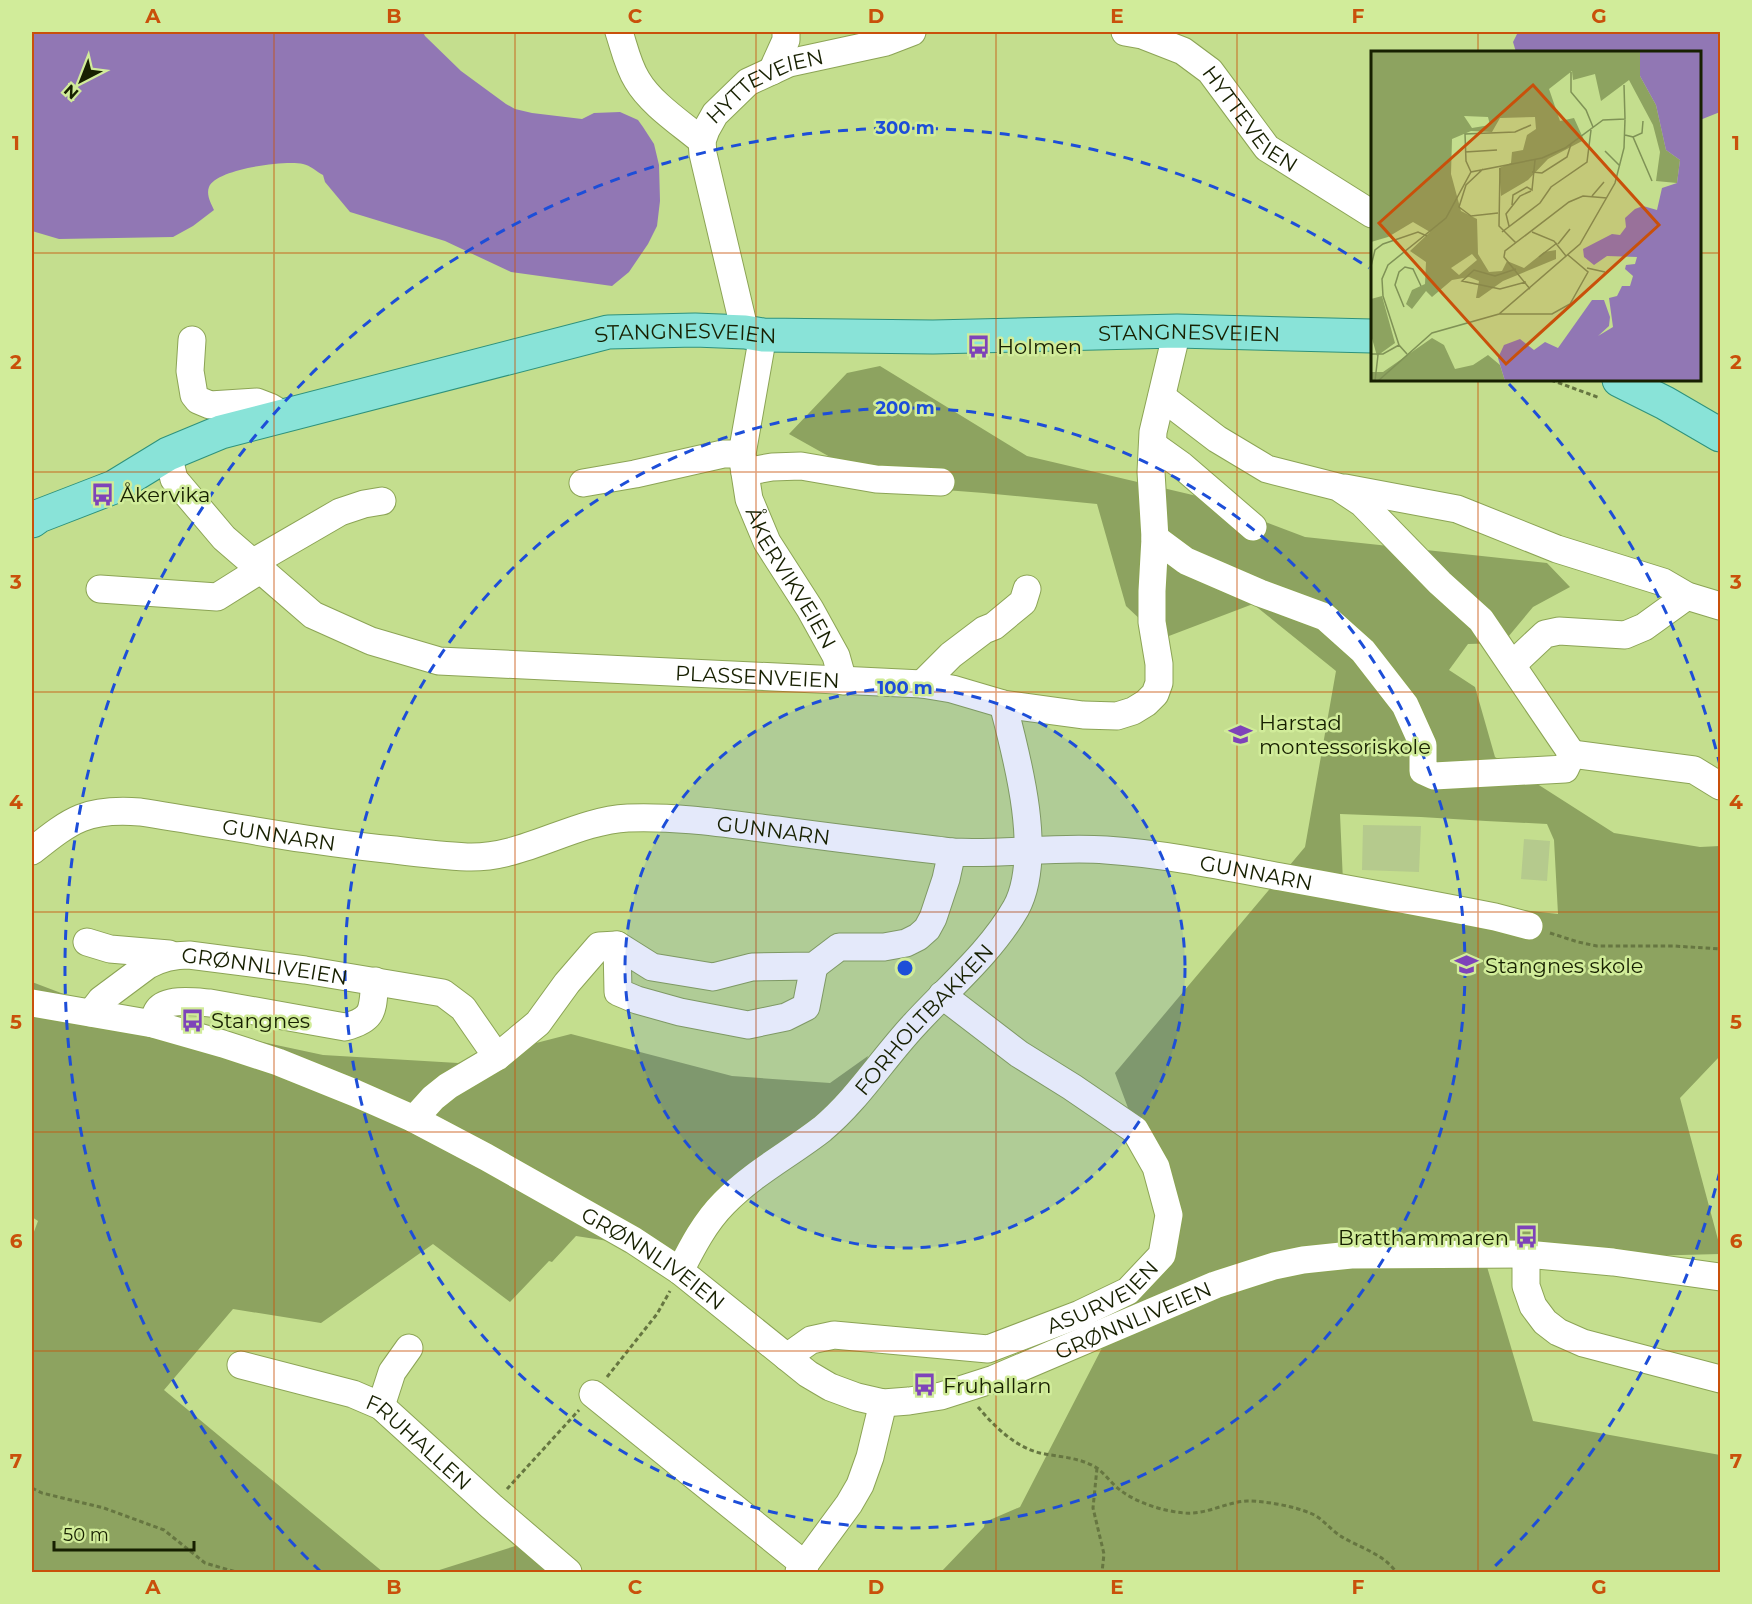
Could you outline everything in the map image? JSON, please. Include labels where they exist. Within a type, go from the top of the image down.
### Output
[{"type":"main road","name":"STANGNESVEIEN","points":[[32,521],[39,516],[114,487],[168,454],[222,432],[608,332],[695,330],[754,334],[933,337],[1177,332],[1371,336]]},
{"type":"main road","points":[[1621,381],[1720,435]]},
{"type":"street","name":"HYTTEVEIEN","points":[[619,32],[633,72],[642,88],[702,141]]},
{"type":"street","points":[[772,71],[786,40],[786,32]]},
{"type":"street","name":"HYTTEVEIEN","points":[[754,334],[703,154],[702,141],[706,130],[715,114],[748,82],[789,63],[886,42],[912,32]]},
{"type":"street","name":"HYTTEVEIEN","points":[[1125,32],[1142,35],[1183,51],[1210,71],[1267,148],[1371,213]]},
{"type":"street","name":"PLASSENVEIEN","points":[[168,454],[174,479],[224,538],[313,615],[371,641],[439,661],[922,684],[952,689],[1003,704],[1083,715],[1117,716],[1146,703],[1155,694],[1159,683],[1159,664],[1152,622],[1155,538],[1151,472],[1152,445],[1153,432],[1177,332]]},
{"type":"street","name":"ÅKERVIKVEIEN","points":[[754,334],[744,463],[749,499],[767,542],[810,609],[836,656],[843,681]]},
{"type":"street","points":[[192,340],[190,371],[194,395],[198,400],[210,405],[257,402],[285,416]]},
{"type":"street","points":[[1162,397],[1217,439],[1268,469],[1338,487],[1457,509],[1557,549],[1663,582],[1687,596],[1720,606]]},
{"type":"street","points":[[1152,445],[1181,465],[1253,528]]},
{"type":"street","points":[[583,483],[723,454],[744,463],[772,467],[801,466],[876,478],[941,482]]},
{"type":"street","points":[[1338,487],[1362,503],[1440,583],[1481,620],[1572,754],[1694,770],[1720,786]]},
{"type":"street","points":[[100,589],[217,597],[256,566],[340,512],[382,501]]},
{"type":"street","points":[[1155,538],[1186,561],[1260,593],[1325,617],[1363,651],[1405,705],[1423,745],[1423,771],[1434,776],[1565,769],[1572,754]]},
{"type":"street","points":[[922,684],[951,655],[984,630],[994,626],[1023,602],[1027,589]]},
{"type":"street","points":[[1512,665],[1545,634],[1560,631],[1625,635],[1644,627],[1687,596]]},
{"type":"street","name":"FORHOLTBAKKEN","points":[[680,1271],[711,1217],[756,1175],[830,1122],[849,1103],[913,1025],[998,934],[1016,907],[1024,889],[1028,823],[1015,748],[1003,704]]},
{"type":"street","name":"GUNNARN","points":[[32,851],[64,826],[80,818],[98,812],[116,810],[339,844],[468,857],[494,856],[517,851],[605,820],[660,818],[708,821],[952,852],[979,854],[1028,850],[1106,850],[1163,856],[1495,917],[1529,926]]},
{"type":"street","points":[[414,1119],[433,1098],[448,1086],[497,1057],[538,1023],[567,983],[599,946],[616,945],[652,968],[713,977],[752,968],[814,966],[839,947],[906,943],[927,929],[933,918],[952,852]]},
{"type":"street","points":[[87,942],[110,949],[179,955]]},
{"type":"street","points":[[616,945],[618,992],[680,1012],[748,1025],[786,1017],[806,1007],[814,966]]},
{"type":"street","name":"GRØNNLIVEIEN","points":[[91,1013],[101,1000],[148,965],[155,961],[189,954],[442,993],[463,1008],[497,1057]]},
{"type":"street","points":[[153,1024],[156,1012],[160,1008],[187,1001],[345,1027],[359,1024],[371,1012],[375,981]]},
{"type":"street","name":"ASURVEIEN","points":[[787,1357],[811,1340],[834,1335],[988,1349],[1080,1314],[1128,1291],[1162,1255],[1169,1215],[1156,1167],[1135,1130],[1019,1054],[942,994]]},
{"type":"street","name":"GRØNNLIVEIEN","points":[[32,1003],[153,1024],[278,1062],[414,1119],[633,1240],[680,1271],[808,1374],[830,1387],[857,1397],[883,1402],[909,1401],[964,1389],[1014,1371],[1215,1285],[1274,1266],[1303,1260],[1351,1255],[1526,1254],[1613,1262],[1720,1277]]},
{"type":"street","points":[[1526,1254],[1526,1286],[1533,1306],[1545,1322],[1558,1332],[1583,1343],[1720,1379]]},
{"type":"street","points":[[381,1406],[392,1372],[409,1348]]},
{"type":"street","name":"FRUHALLEN","points":[[241,1365],[353,1394],[381,1406],[568,1572]]},
{"type":"street","points":[[593,1394],[802,1569],[860,1485],[870,1457],[883,1402]]},
{"type":"path","points":[[1529,926],[1597,946],[1674,946],[1720,949]]},
{"type":"path","points":[[964,1389],[988,1419],[1008,1437],[1037,1452],[1080,1460],[1097,1468],[1121,1491],[1151,1506],[1186,1513],[1250,1501],[1296,1508],[1313,1514],[1340,1535],[1371,1551],[1396,1572]]},
{"type":"path","points":[[1097,1468],[1093,1508],[1104,1554],[1102,1572]]},
{"type":"path","points":[[32,1488],[42,1493],[104,1508],[164,1530],[205,1563],[236,1572]]},
{"type":"green space","points":[[880,366],[1027,456],[1197,496],[1305,537],[1547,563],[1570,587],[1533,607],[1503,643],[1468,644],[1449,670],[1475,687],[1495,757],[1614,833],[1700,847],[1720,846],[1720,1056],[1680,1098],[1720,1254],[1485,1260],[1533,1421],[1720,1455],[1720,1572],[941,1572],[984,1527],[985,1522],[1020,1507],[1169,1218],[1115,1073],[1305,847],[1336,671],[1253,604],[1161,639],[1126,606],[1097,504],[880,485],[789,434],[847,373]],"holes":[[[1340,814],[1547,824],[1554,840],[1558,914],[1343,882]]]},
{"type":"green space","points":[[1363,825],[1421,826],[1419,872],[1362,870]]},
{"type":"green space","points":[[1524,839],[1550,841],[1547,881],[1521,879]]},
{"type":"green space","points":[[32,982],[98,1007],[323,1055],[458,1063],[571,1034],[732,1076],[830,1083],[868,1056],[856,1094],[744,1185],[684,1273],[634,1245],[576,1236],[510,1302],[433,1244],[321,1323],[233,1309],[164,1390],[383,1572],[32,1572],[32,1237],[38,1221],[32,1217]]},
{"type":"green space","points":[[525,1543],[557,1572],[433,1572]]},
{"type":"shaded area","points":[[32,32],[423,32],[461,71],[515,109],[582,119],[594,113],[620,112],[638,120],[654,144],[659,165],[660,201],[657,226],[629,272],[612,286],[511,272],[445,241],[350,212],[325,182],[323,175],[306,165],[282,163],[252,167],[224,175],[214,181],[208,193],[214,210],[193,226],[173,237],[59,239],[32,231]]},
{"type":"shaded area","points":[[1518,32],[1720,32],[1720,112],[1701,120],[1701,51],[1516,51],[1513,42]]},
{"type":"place","name":"Holmen","points":[[979,346]]},
{"type":"place","name":"Åkervika","points":[[102,494]]},
{"type":"place","name":"Harstad montessoriskole","points":[[1241,734]]},
{"type":"place","name":"Stangnes skole","points":[[1467,965]]},
{"type":"place","name":"Stangnes","points":[[193,1020]]},
{"type":"place","name":"Bratthammaren","points":[[1527,1237]]},
{"type":"place","name":"Fruhallarn","points":[[925,1385]]}]
